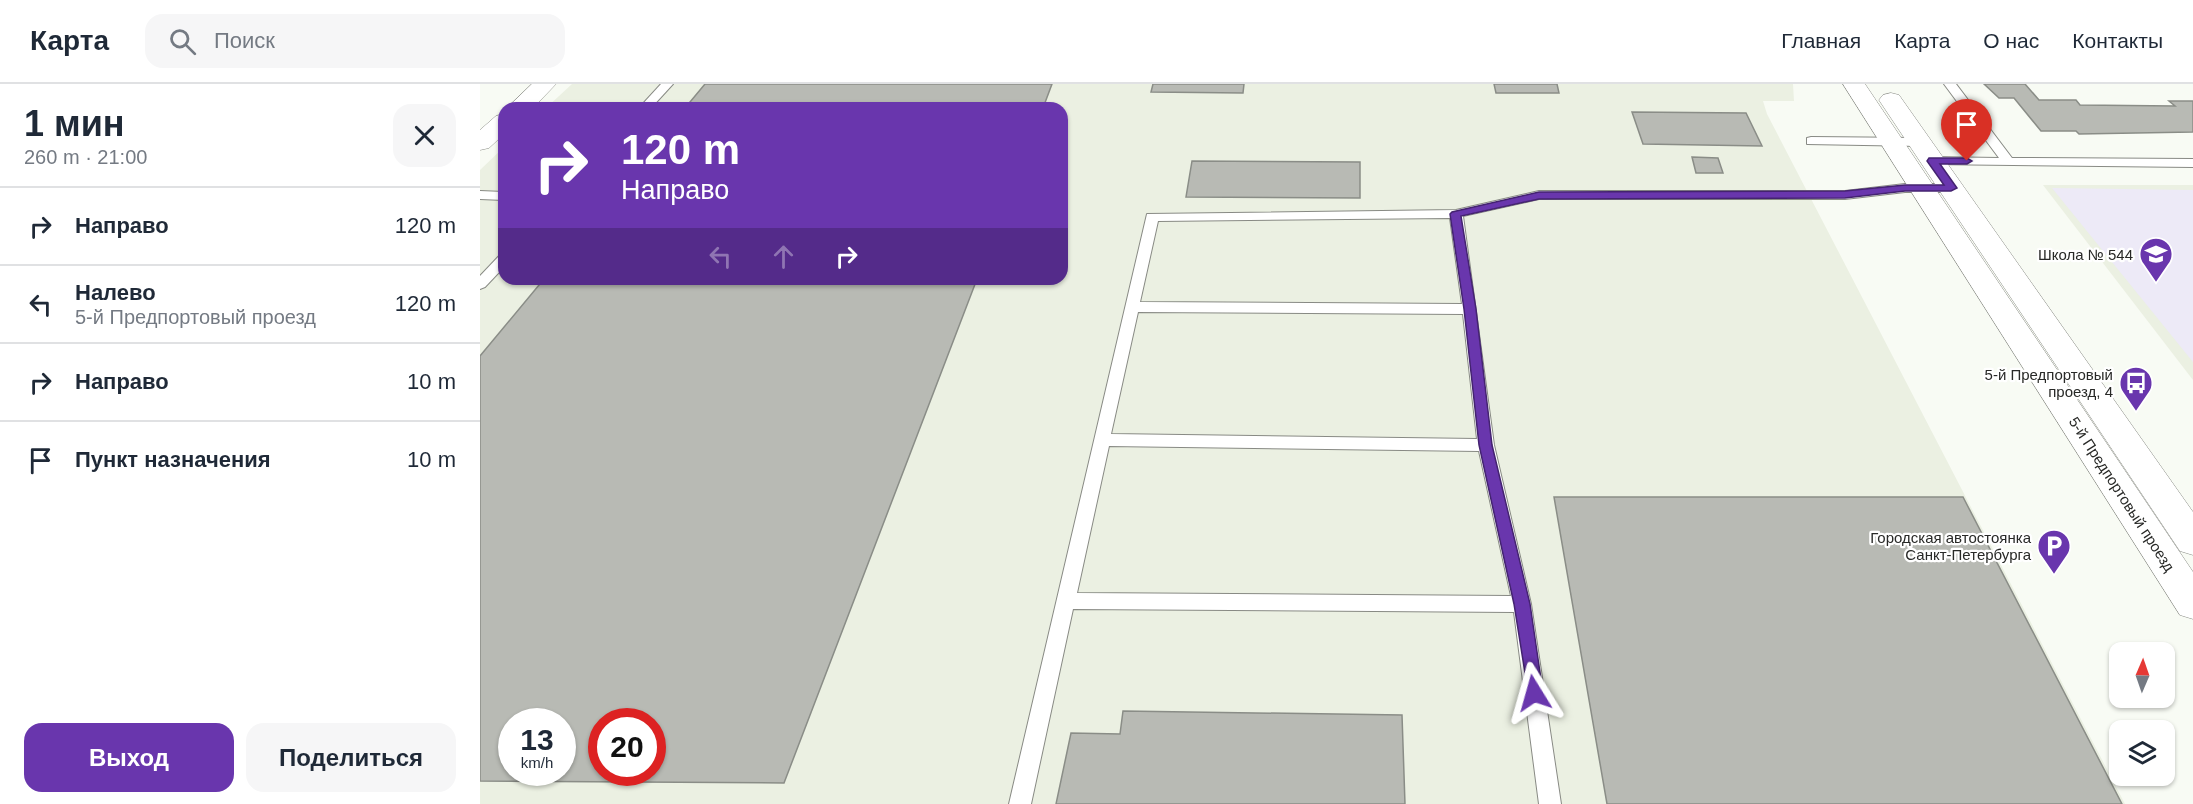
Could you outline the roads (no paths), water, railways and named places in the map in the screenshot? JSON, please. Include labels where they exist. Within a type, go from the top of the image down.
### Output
[{"type":"street","points":[[526,102],[545,84]]},
{"type":"street","name":"5-й Предпортовый проезд","points":[[1854,84],[1892,142],[1931,170],[2193,540]]},
{"type":"street","name":"5-й Предпортовый проезд","points":[[1880,84],[2193,603]]},
{"type":"street","points":[[480,143],[498,126]]},
{"type":"lane","points":[[650,102],[667,84]]},
{"type":"lane","points":[[1950,84],[2008,161]]},
{"type":"lane","points":[[1811,141],[1892,142],[1931,170]]},
{"type":"lane","points":[[1020,804],[1152,217],[1456,214],[1539,195],[1845,195],[1931,170],[2008,161],[2193,163]]},
{"type":"lane","points":[[480,195],[498,196]]},
{"type":"lane","points":[[1456,214],[1486,445],[1522,604],[1550,804]]},
{"type":"lane","points":[[480,284],[498,265]]},
{"type":"lane","points":[[1133,307],[1470,309]]},
{"type":"lane","points":[[1103,440],[1486,445]]},
{"type":"lane","points":[[1066,601],[1522,604]]},
{"type":"place","name":"Школа № 544","points":[[2156,283]]},
{"type":"place","name":"5-й Предпортовый проезд, 4","points":[[2136,412]]},
{"type":"place","name":"Городская автостоянка Санкт-Петербурга","points":[[2054,575]]}]
